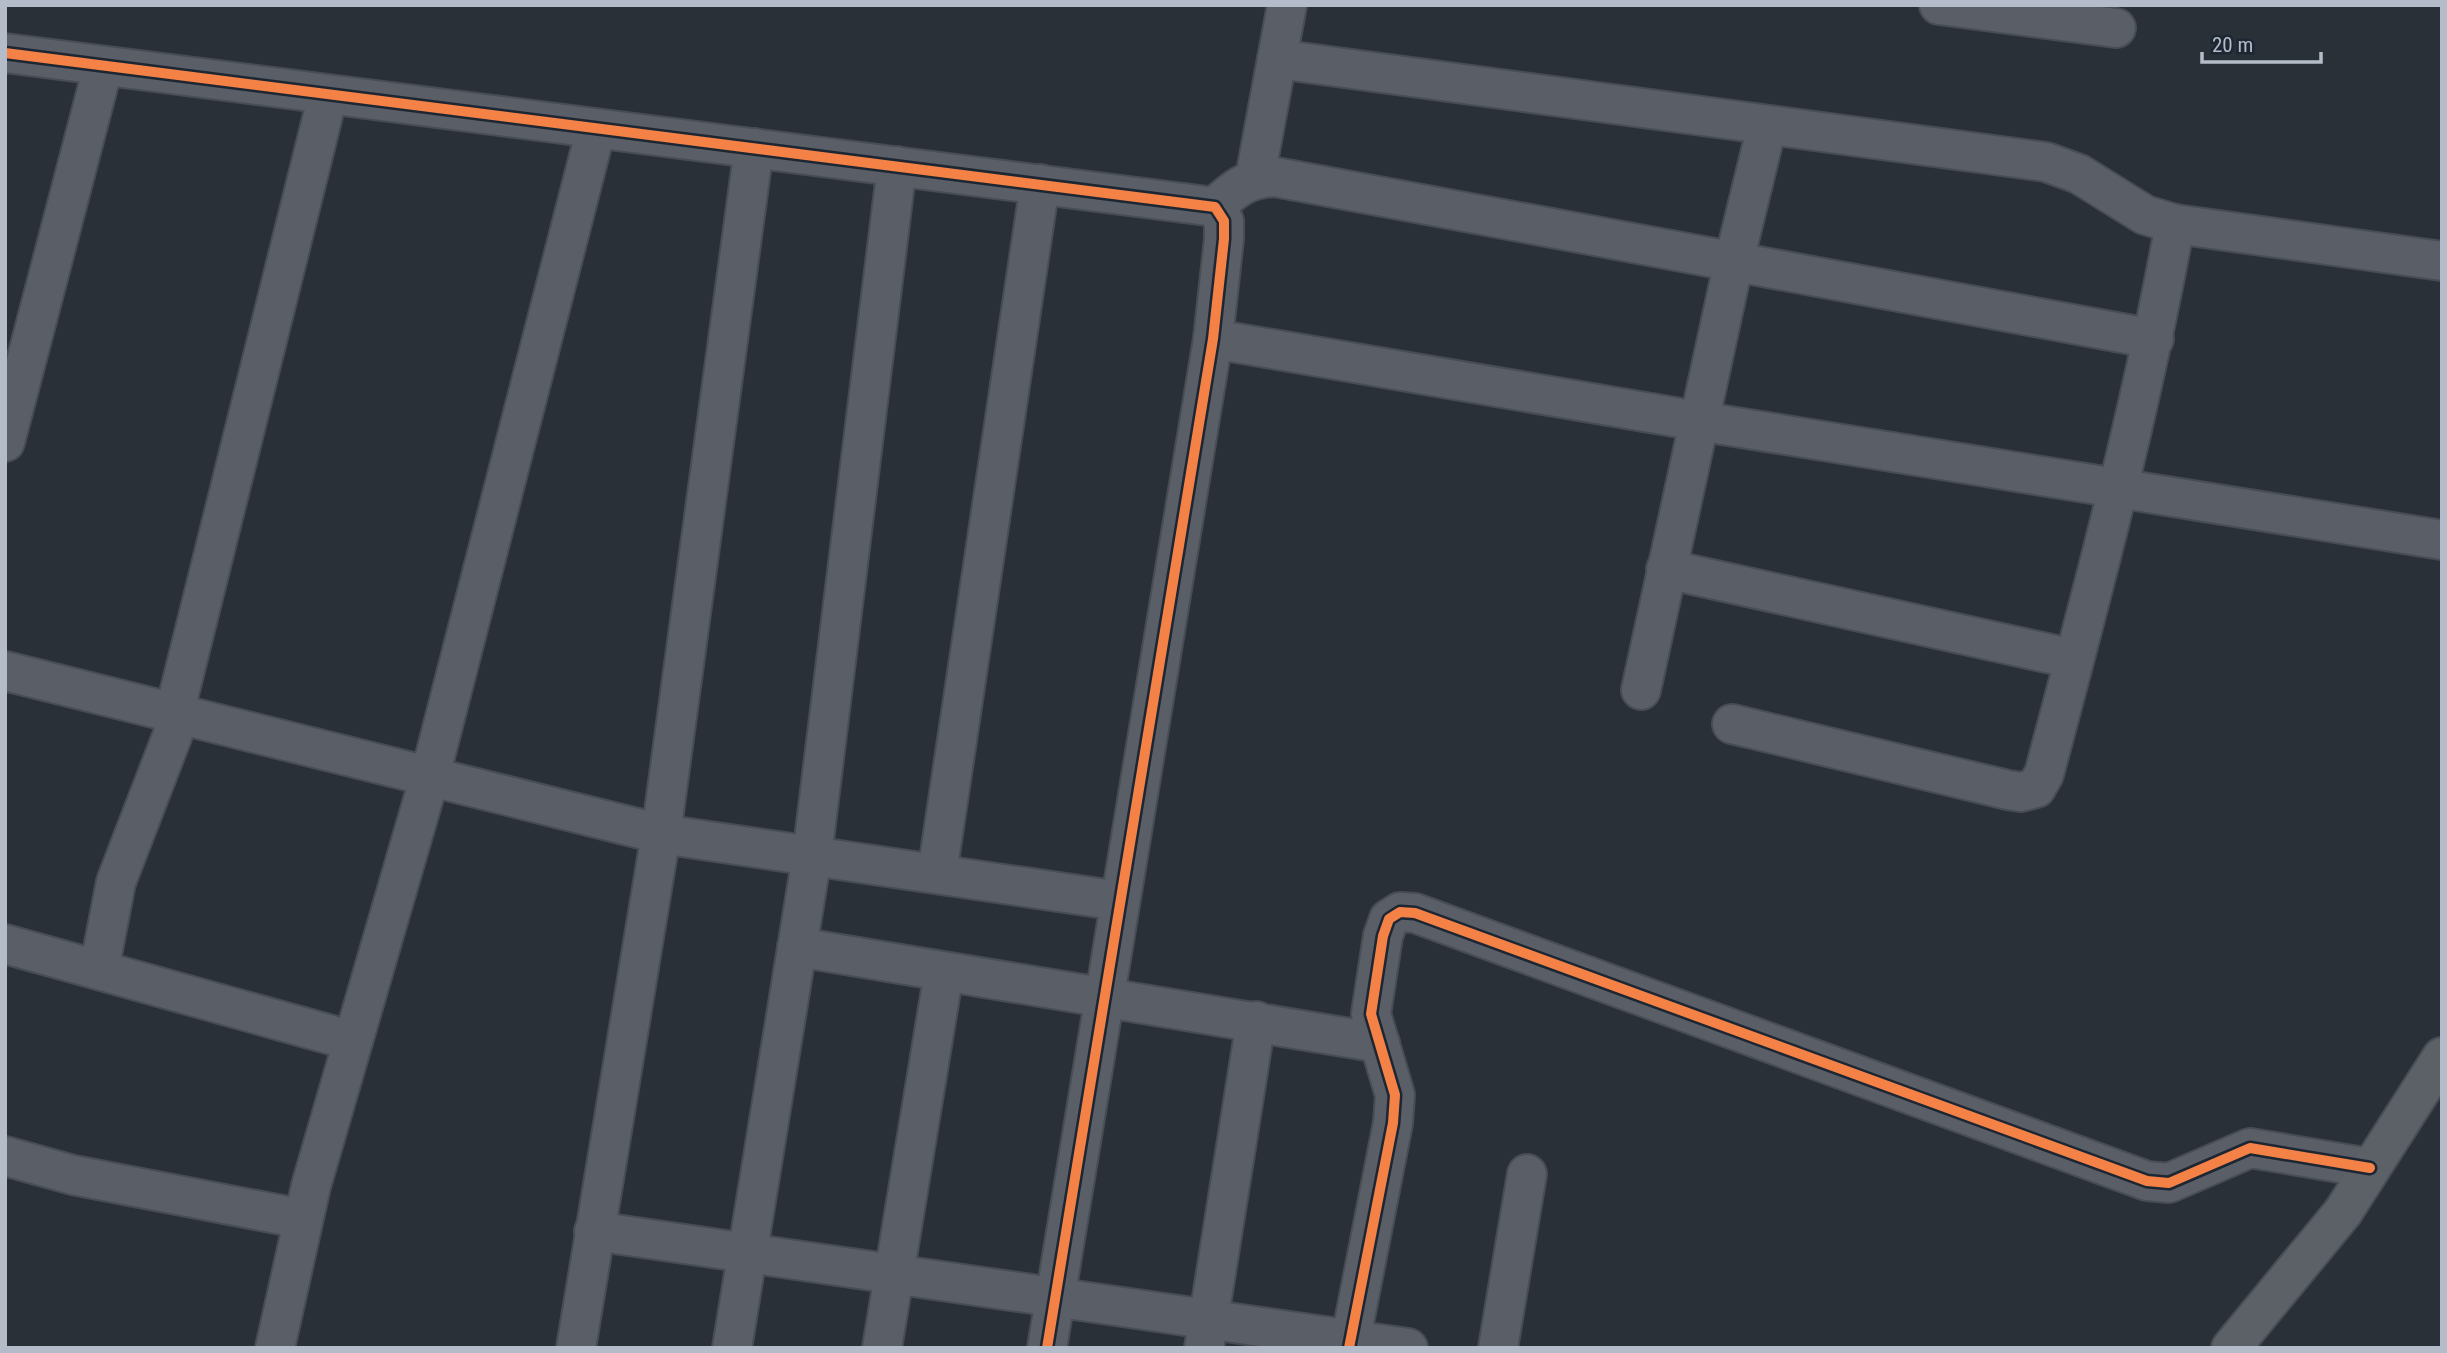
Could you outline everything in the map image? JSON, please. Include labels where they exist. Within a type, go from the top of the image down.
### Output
[{"type":"main road","points":[[2231,1348],[2343,1212],[2442,1057]]},
{"type":"street","points":[[1255,178],[1287,5]]},
{"type":"street","points":[[1939,5],[2116,28]]},
{"type":"street","points":[[5,53],[1215,207],[1224,221],[1224,239],[1213,339],[1047,1348]]},
{"type":"street","points":[[1278,59],[2046,162],[2079,174],[2144,215],[2175,224],[2442,261]]},
{"type":"street","points":[[5,442],[103,67]]},
{"type":"street","points":[[99,970],[116,882],[173,734],[174,714],[328,95]]},
{"type":"street","points":[[1641,690],[1734,261],[1768,126]]},
{"type":"street","points":[[275,1348],[303,1219],[430,776],[596,129]]},
{"type":"street","points":[[576,1348],[661,834],[754,148]]},
{"type":"street","points":[[732,1348],[813,856],[897,166]]},
{"type":"street","points":[[1215,207],[1236,187],[1255,178],[1275,177],[2154,339]]},
{"type":"street","points":[[937,874],[1040,184]]},
{"type":"street","points":[[1732,724],[2021,792],[2036,788],[2044,774],[2120,489],[2154,339],[2175,224]]},
{"type":"street","points":[[1213,339],[1699,421],[2442,540]]},
{"type":"street","points":[[1666,569],[2074,659]]},
{"type":"street","points":[[5,671],[661,834],[1120,901]]},
{"type":"street","points":[[1349,1344],[1393,1124],[1395,1095],[1371,1014],[1383,936],[1389,919],[1400,912],[1415,913],[2147,1181],[2168,1182],[2250,1148],[2371,1168]]},
{"type":"street","points":[[5,944],[353,1041]]},
{"type":"street","points":[[797,947],[1380,1043]]},
{"type":"street","points":[[883,1348],[944,972]]},
{"type":"street","points":[[1207,1334],[1256,1021]]},
{"type":"street","points":[[5,1156],[74,1175],[303,1219]]},
{"type":"street","points":[[1498,1348],[1527,1174]]},
{"type":"street","points":[[594,1231],[1055,1298],[1207,1334],[1408,1348]]},
{"type":"cycle path","points":[[5,53],[1215,207],[1224,221],[1224,239],[1213,339],[1047,1348]]},
{"type":"cycle path","points":[[1349,1348],[1393,1123],[1395,1095],[1371,1014],[1383,936],[1389,919],[1400,912],[1415,913],[2147,1181],[2169,1183],[2250,1148],[2370,1168]]}]
